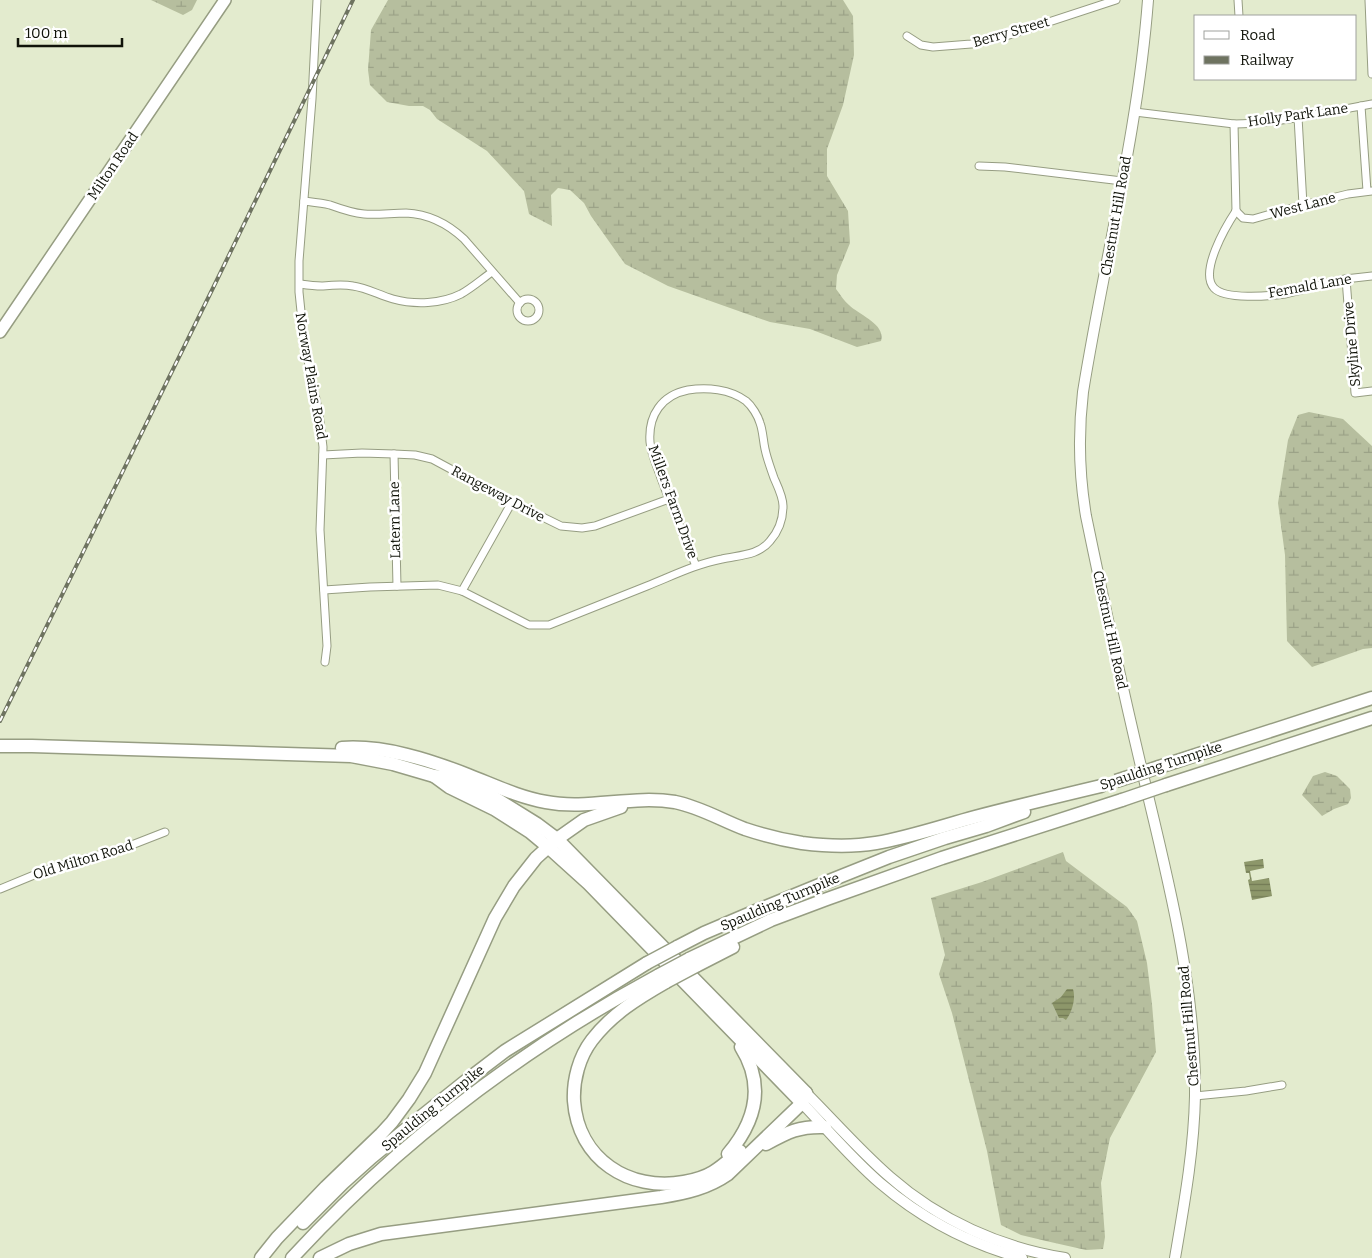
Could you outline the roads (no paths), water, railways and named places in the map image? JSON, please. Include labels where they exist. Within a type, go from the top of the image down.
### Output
[{"type":"highway","name":"Spaulding Turnpike","points":[[270,1258],[343,1183],[394,1138],[505,1051],[647,963],[704,933],[889,857],[1372,698]]},
{"type":"highway","name":"Spaulding Turnpike","points":[[292,1258],[362,1187],[410,1146],[467,1099],[566,1028],[597,1010],[663,979],[771,920],[942,858],[1372,718]]},
{"type":"highway","points":[[1306,738],[1372,724]]},
{"type":"highway","points":[[5,746],[323,754],[351,756],[393,764],[434,776],[449,787],[494,809],[530,832],[552,843],[801,1098]]},
{"type":"highway","points":[[323,754],[344,748],[366,748],[411,756],[436,763],[516,795],[548,802],[589,804],[640,801],[674,802],[692,806],[745,829],[777,838],[801,843],[839,846],[876,843],[1038,800],[1101,786]]},
{"type":"highway","points":[[261,1258],[277,1238],[326,1187],[381,1134],[409,1099],[425,1073],[505,901],[536,858],[552,843],[584,820],[640,801]]},
{"type":"highway","points":[[552,843],[589,884],[716,1015],[801,1098]]},
{"type":"highway","points":[[663,979],[609,1021],[592,1040],[580,1064],[574,1090],[575,1107],[583,1134],[600,1159],[619,1173],[641,1182],[671,1184],[697,1178],[712,1172],[730,1160],[801,1098]]},
{"type":"highway","points":[[697,1178],[727,1155],[742,1137],[750,1119],[755,1098],[754,1078],[747,1056],[716,1015]]},
{"type":"highway","points":[[320,1258],[349,1244],[381,1234],[686,1193],[720,1180],[743,1159],[801,1098]]},
{"type":"highway","points":[[743,1159],[763,1145],[793,1130],[812,1127],[825,1128]]},
{"type":"main road","name":"Milton Road","points":[[0,332],[225,0]]},
{"type":"street","name":"Norway Plains Road","points":[[317,0],[312,109],[299,261],[299,292],[301,325],[319,414],[323,447],[320,530],[327,646],[325,662]]},
{"type":"street","name":"Berry Street","points":[[907,36],[921,45],[933,47],[971,44],[1019,32],[1116,0]]},
{"type":"street","name":"Chestnut Hill Road","points":[[1148,0],[1135,112],[1083,392],[1080,470],[1086,516],[1097,570],[1129,716],[1166,870],[1183,956],[1192,1035],[1195,1096],[1184,1204],[1175,1258]]},
{"type":"street","points":[[1238,0],[1239,15]]},
{"type":"street","points":[[1369,0],[1372,74]]},
{"type":"street","name":"Holly Park Lane","points":[[1135,112],[1234,124],[1298,117],[1372,104]]},
{"type":"street","points":[[1361,106],[1369,191]]},
{"type":"street","points":[[1298,117],[1303,205]]},
{"type":"street","points":[[1234,124],[1236,211]]},
{"type":"street","points":[[979,166],[1122,180]]},
{"type":"street","name":"West Lane","points":[[1236,211],[1243,218],[1254,219],[1348,194],[1369,191]]},
{"type":"street","points":[[304,200],[362,214],[405,213],[431,217],[464,239],[520,303]]},
{"type":"street","name":"Fernald Lane","points":[[1236,211],[1222,234],[1210,270],[1209,281],[1218,292],[1233,296],[1283,294],[1346,279],[1372,276]]},
{"type":"street","points":[[300,284],[354,286],[371,290],[393,299],[426,302],[443,300],[459,295],[492,272]]},
{"type":"street","name":"Skyline Drive","points":[[1346,279],[1356,393],[1372,391]]},
{"type":"street","name":"Millers Farm Drive","points":[[324,590],[438,585],[462,591],[529,625],[549,625],[696,566],[749,554],[758,550],[771,541],[780,524],[783,500],[772,473],[761,425],[757,416],[747,402],[735,394],[720,390],[696,389],[680,392],[664,401],[654,414],[651,427],[650,442],[654,458],[696,566]]},
{"type":"street","name":"Rangeway Drive","points":[[323,455],[394,454],[415,455],[432,459],[561,526],[582,528],[595,526],[669,499]]},
{"type":"street","name":"Latern Lane","points":[[394,454],[396,586]]},
{"type":"street","points":[[462,591],[512,502]]},
{"type":"street","name":"Old Milton Road","points":[[0,889],[51,868],[124,848],[165,832]]},
{"type":"street","points":[[1195,1096],[1282,1085]]},
{"type":"street","points":[[801,1098],[825,1128],[878,1181],[915,1210],[968,1239],[1022,1258]]},
{"type":"street","points":[[801,1098],[906,1191],[923,1202],[958,1223],[1010,1245],[1065,1258]]},
{"type":"railway","points":[[0,721],[353,0]]}]
